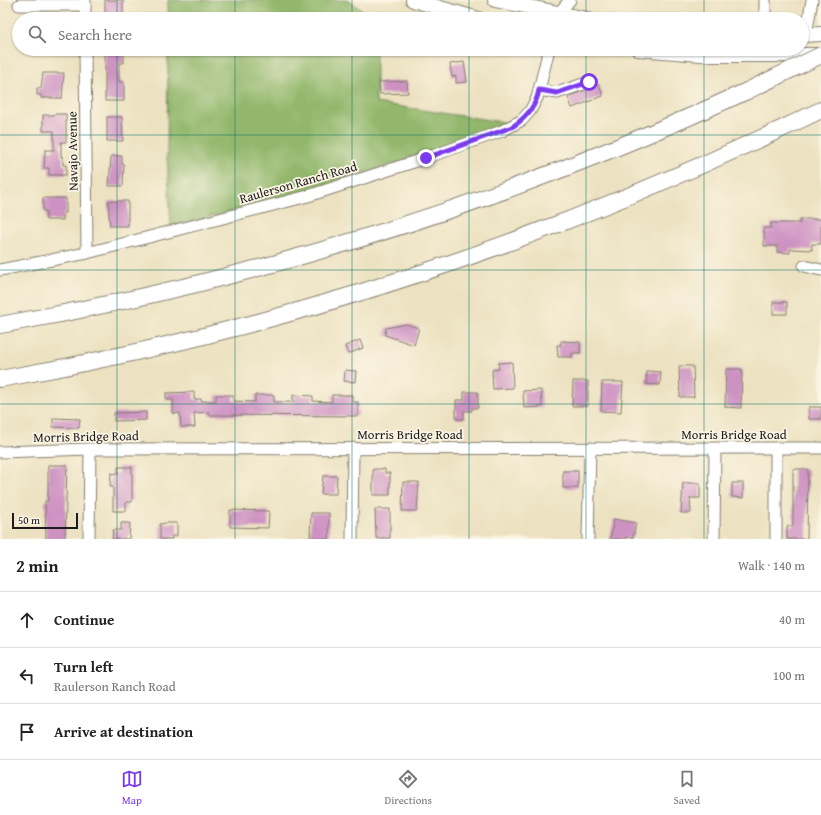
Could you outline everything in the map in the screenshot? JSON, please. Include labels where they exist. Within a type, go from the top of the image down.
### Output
[{"type":"highway","points":[[0,325],[187,287],[267,267],[346,244],[502,193],[589,159],[747,91],[821,55]]},
{"type":"highway","points":[[0,379],[72,365],[198,337],[261,321],[438,268],[619,201],[821,110]]},
{"type":"main road","points":[[413,0],[454,12]]},
{"type":"main road","points":[[495,0],[539,12]]},
{"type":"main road","points":[[809,35],[821,34]]},
{"type":"main road","points":[[809,55],[821,55]]},
{"type":"street","points":[[561,12],[570,0]]},
{"type":"street","points":[[765,0],[765,12]]},
{"type":"street","points":[[809,13],[812,0]]},
{"type":"street","points":[[19,5],[85,2]]},
{"type":"street","name":"Navajo Avenue","points":[[85,56],[87,252]]},
{"type":"street","name":"Raulerson Ranch Road","points":[[0,270],[87,252],[308,196],[502,132],[522,120],[534,104],[547,56]]},
{"type":"street","points":[[539,90],[557,93],[589,82]]},
{"type":"street","points":[[804,266],[821,270]]},
{"type":"street","points":[[352,539],[353,448]]},
{"type":"street","points":[[588,539],[590,448]]},
{"type":"street","points":[[714,539],[715,448]]},
{"type":"street","points":[[776,448],[776,539]]},
{"type":"street","name":"Morris Bridge Road","points":[[0,452],[90,449],[821,448]]},
{"type":"street","points":[[89,539],[90,449]]},
{"type":"green space","points":[[168,0],[347,0],[363,12],[168,12]]},
{"type":"green space","points":[[168,56],[376,56],[376,103],[509,123],[425,154],[306,192],[171,227],[167,156]]},
{"type":"building","points":[[105,0],[123,0],[123,12],[105,12]]},
{"type":"building","points":[[105,56],[124,56],[124,63],[119,63],[119,82],[124,82],[124,101],[105,101]]},
{"type":"building","points":[[464,62],[467,82],[456,83],[456,76],[452,77],[450,64]]},
{"type":"building","points":[[43,73],[64,73],[62,98],[41,98],[41,95],[37,95],[37,88],[41,88]]},
{"type":"building","points":[[407,81],[408,93],[380,94],[379,82]]},
{"type":"building","points":[[599,84],[603,96],[572,108],[568,97]]},
{"type":"building","points":[[66,114],[66,142],[61,142],[61,157],[63,157],[63,165],[66,165],[66,175],[49,175],[49,168],[44,168],[45,150],[54,150],[54,131],[43,131],[43,115]]},
{"type":"building","points":[[107,117],[122,117],[123,141],[107,141]]},
{"type":"building","points":[[111,156],[122,156],[122,164],[124,164],[123,186],[109,186]]},
{"type":"building","points":[[43,198],[66,198],[66,213],[63,213],[63,220],[46,220],[46,211],[43,211]]},
{"type":"building","points":[[108,201],[128,201],[128,226],[110,226]]},
{"type":"building","points":[[800,219],[821,219],[821,244],[812,244],[812,250],[790,249],[790,253],[777,252],[777,246],[764,246],[764,228],[771,228],[771,223],[800,223]]},
{"type":"building","points":[[773,302],[787,302],[787,314],[773,314]]},
{"type":"building","points":[[406,324],[419,328],[414,345],[385,335],[386,328]]},
{"type":"building","points":[[360,340],[363,348],[348,354],[345,346]]},
{"type":"building","points":[[561,341],[580,342],[580,353],[572,353],[572,357],[558,357],[557,345],[561,345]]},
{"type":"building","points":[[512,362],[513,388],[493,389],[492,370],[499,369],[498,363]]},
{"type":"building","points":[[679,366],[693,366],[694,397],[680,397]]},
{"type":"building","points":[[726,369],[742,369],[741,408],[725,407]]},
{"type":"building","points":[[345,370],[356,371],[355,382],[344,381]]},
{"type":"building","points":[[647,371],[661,372],[660,385],[646,384]]},
{"type":"building","points":[[573,381],[588,381],[588,406],[572,406]]},
{"type":"building","points":[[602,382],[623,382],[621,412],[601,411]]},
{"type":"building","points":[[541,390],[542,407],[524,408],[523,391]]},
{"type":"building","points":[[194,392],[194,399],[201,399],[201,401],[216,401],[216,395],[233,395],[233,401],[255,402],[255,395],[274,395],[274,402],[293,402],[293,395],[313,396],[313,401],[332,402],[332,395],[352,395],[352,402],[358,402],[358,416],[209,415],[209,412],[194,413],[195,427],[181,427],[180,413],[173,414],[173,400],[166,400],[166,393]]},
{"type":"building","points":[[464,392],[478,392],[478,408],[472,408],[472,411],[464,411],[464,419],[456,419],[456,400],[464,400]]},
{"type":"building","points":[[809,407],[821,407],[821,419],[809,419]]},
{"type":"building","points":[[146,412],[146,420],[114,421],[114,413]]},
{"type":"building","points":[[53,418],[80,419],[79,428],[53,427]]},
{"type":"building","points":[[48,465],[67,465],[65,539],[46,539],[45,501],[48,501]]},
{"type":"building","points":[[118,467],[132,467],[132,502],[126,502],[126,511],[113,511],[113,487],[110,487],[111,473],[118,474]]},
{"type":"building","points":[[373,469],[385,469],[385,473],[390,473],[390,495],[373,495]]},
{"type":"building","points":[[793,469],[808,469],[807,539],[787,539],[787,526],[793,526]]},
{"type":"building","points":[[563,471],[578,471],[578,488],[563,488]]},
{"type":"building","points":[[323,476],[337,476],[336,494],[321,494]]},
{"type":"building","points":[[403,482],[419,482],[417,511],[402,511]]},
{"type":"building","points":[[683,483],[700,483],[700,498],[690,498],[691,513],[681,513]]},
{"type":"building","points":[[732,483],[743,483],[743,498],[732,497]]},
{"type":"building","points":[[375,509],[390,509],[390,538],[376,538]]},
{"type":"building","points":[[230,510],[269,511],[268,528],[230,527]]},
{"type":"building","points":[[311,513],[329,513],[329,539],[310,538]]},
{"type":"building","points":[[614,519],[636,523],[633,538],[626,537],[625,539],[610,539]]},
{"type":"building","points":[[121,523],[130,523],[129,539],[112,539],[113,530],[121,530]]},
{"type":"building","points":[[177,523],[177,536],[172,536],[172,539],[160,539],[160,524]]},
{"type":"route","points":[[426,158],[502,132],[512,127],[522,120],[530,111],[537,98],[539,90],[557,93],[589,82]]}]
